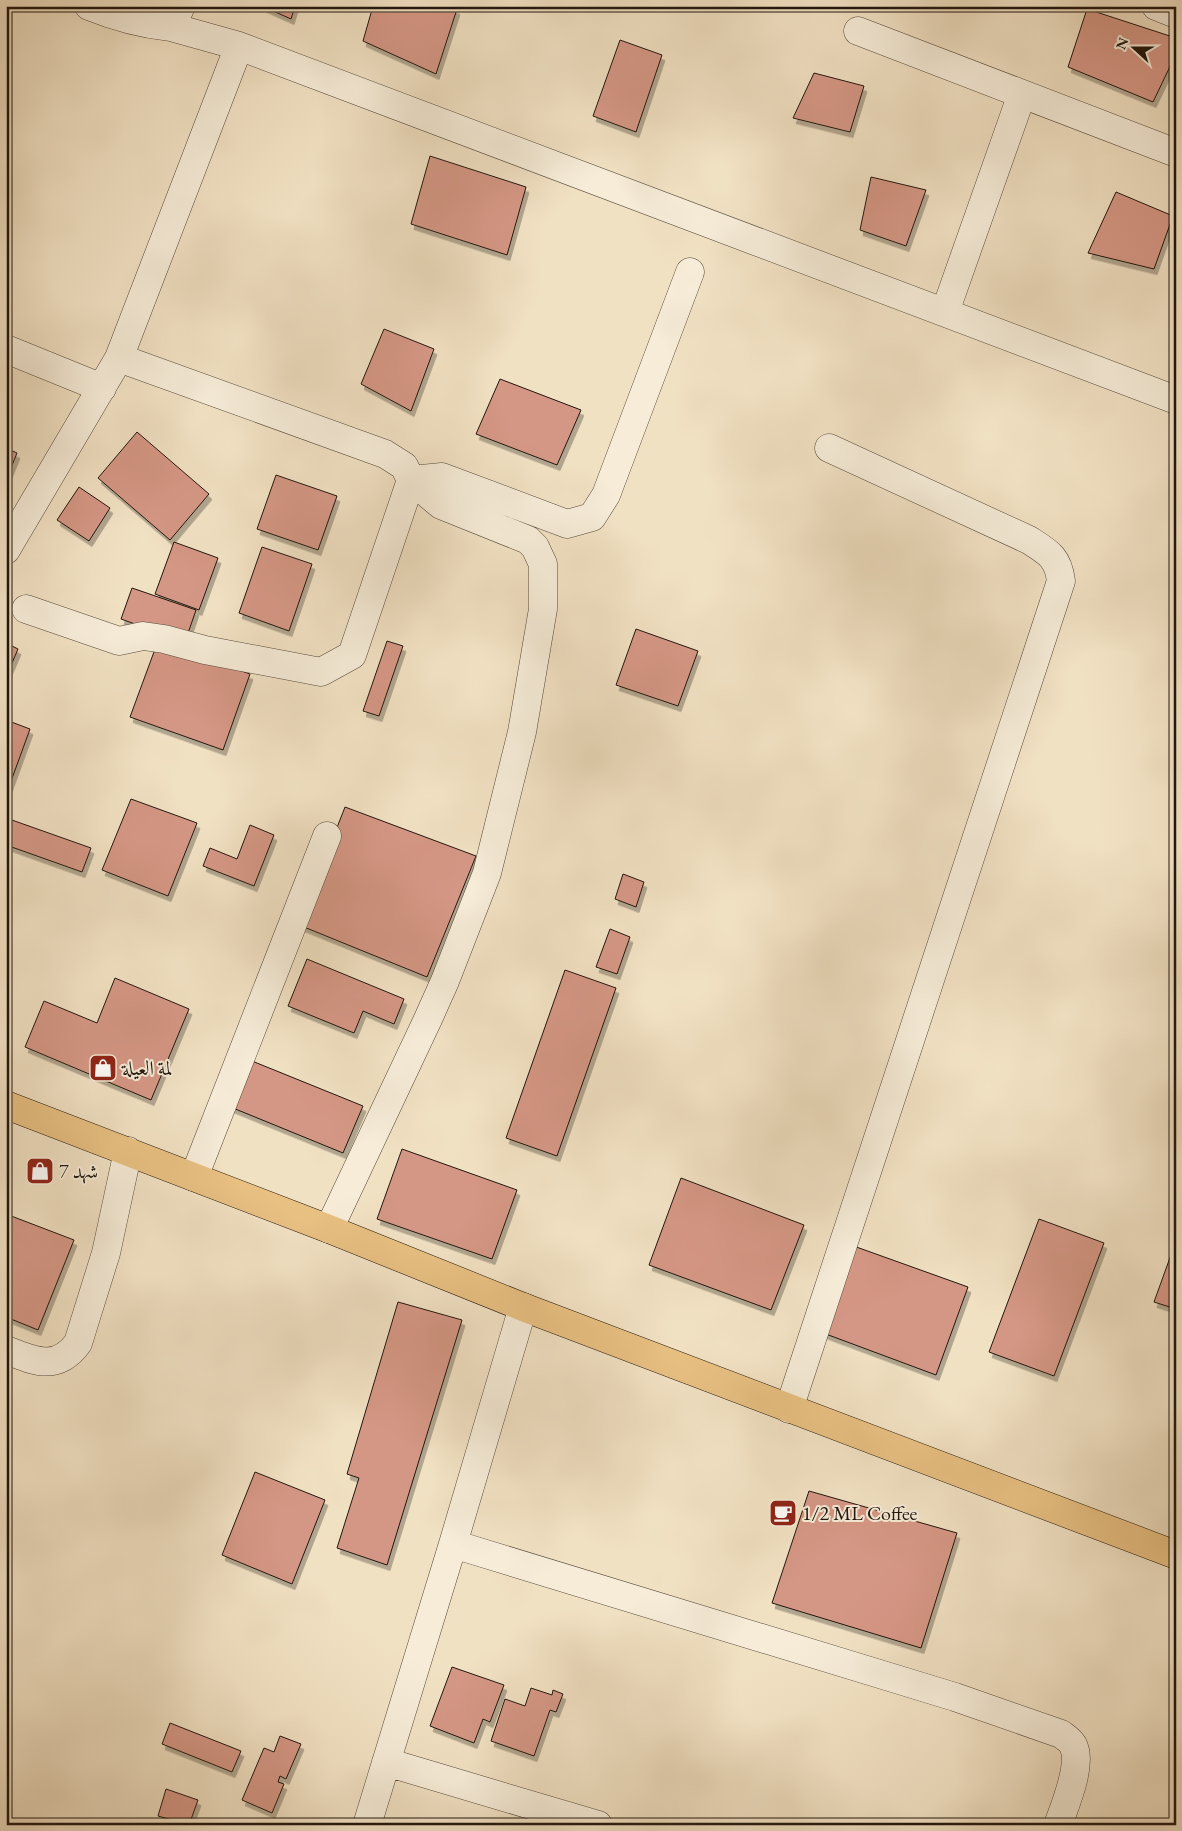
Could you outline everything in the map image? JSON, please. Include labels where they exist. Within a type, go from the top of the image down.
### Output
[{"type":"main road","points":[[6,1105],[329,1229],[523,1307],[1176,1555]]},
{"type":"street","points":[[89,6],[125,19],[151,25],[176,16],[239,46],[1176,400]]},
{"type":"street","points":[[1156,6],[1176,14]]},
{"type":"street","points":[[858,31],[1176,153]]},
{"type":"street","points":[[6,550],[119,358],[239,46]]},
{"type":"street","points":[[945,312],[1022,94]]},
{"type":"street","points":[[411,480],[442,477],[567,524],[592,517],[606,495],[690,272]]},
{"type":"street","points":[[6,349],[102,388]]},
{"type":"street","points":[[119,358],[385,454],[404,466],[411,480],[442,506],[528,540],[535,547],[543,564],[543,609],[522,732],[487,873],[445,981],[329,1229]]},
{"type":"street","points":[[789,1409],[1061,581],[1060,569],[1054,558],[1028,540],[829,448]]},
{"type":"street","points":[[26,609],[119,641],[143,636],[164,639],[205,650],[321,672],[352,654],[411,480]]},
{"type":"street","points":[[194,1177],[327,836]]},
{"type":"street","points":[[6,1350],[32,1360],[50,1361],[60,1360],[70,1355],[78,1343],[106,1252],[128,1151]]},
{"type":"street","points":[[367,1825],[454,1544],[523,1307]]},
{"type":"street","points":[[454,1544],[955,1697],[1061,1734],[1073,1744],[1076,1756],[1074,1773],[1058,1825]]},
{"type":"street","points":[[386,1762],[598,1825]]},
{"type":"building","points":[[262,6],[295,6],[291,19]]},
{"type":"building","points":[[373,6],[450,6],[457,9],[436,74],[363,41]]},
{"type":"building","points":[[1087,9],[1176,38],[1176,54],[1153,102],[1068,67]]},
{"type":"building","points":[[620,40],[662,55],[636,132],[593,116]]},
{"type":"building","points":[[814,73],[864,86],[850,132],[793,118]]},
{"type":"building","points":[[430,156],[526,187],[507,255],[411,224]]},
{"type":"building","points":[[871,177],[926,190],[906,246],[860,230]]},
{"type":"building","points":[[1116,192],[1173,216],[1154,269],[1088,253]]},
{"type":"building","points":[[384,329],[434,349],[411,411],[361,384]]},
{"type":"building","points":[[500,379],[581,410],[557,465],[476,434]]},
{"type":"building","points":[[137,432],[209,494],[170,540],[98,478]]},
{"type":"building","points":[[6,448],[17,453],[6,480]]},
{"type":"building","points":[[276,475],[337,496],[318,550],[257,529]]},
{"type":"building","points":[[79,487],[110,508],[89,541],[57,520]]},
{"type":"building","points":[[174,542],[218,558],[199,610],[155,594]]},
{"type":"building","points":[[262,547],[312,564],[289,631],[239,613]]},
{"type":"building","points":[[132,588],[196,610],[185,642],[121,619]]},
{"type":"building","points":[[636,629],[698,651],[678,706],[616,685]]},
{"type":"building","points":[[158,641],[250,674],[223,750],[130,717]]},
{"type":"building","points":[[387,641],[403,646],[379,716],[363,711]]},
{"type":"building","points":[[6,643],[18,649],[6,677]]},
{"type":"building","points":[[6,720],[30,729],[6,795]]},
{"type":"building","points":[[131,799],[197,823],[168,896],[102,870]]},
{"type":"building","points":[[345,807],[476,856],[427,977],[299,925]]},
{"type":"building","points":[[9,819],[91,848],[82,872],[6,845],[6,826]]},
{"type":"building","points":[[250,825],[274,835],[254,886],[203,866],[210,848],[237,859]]},
{"type":"building","points":[[623,874],[644,882],[636,907],[615,899]]},
{"type":"building","points":[[610,929],[630,937],[617,974],[596,967]]},
{"type":"building","points":[[307,959],[404,999],[394,1024],[363,1011],[354,1033],[288,1006]]},
{"type":"building","points":[[565,970],[616,988],[557,1156],[506,1138]]},
{"type":"building","points":[[115,978],[189,1009],[151,1100],[25,1047],[44,1001],[97,1023]]},
{"type":"building","points":[[247,1059],[363,1106],[343,1153],[228,1106]]},
{"type":"building","points":[[402,1149],[517,1190],[492,1259],[377,1219]]},
{"type":"building","points":[[681,1178],[804,1225],[771,1310],[649,1265]]},
{"type":"building","points":[[6,1214],[74,1240],[38,1330],[6,1317]]},
{"type":"building","points":[[1039,1219],[1104,1243],[1054,1376],[989,1352]]},
{"type":"building","points":[[1176,1241],[1176,1309],[1154,1302]]},
{"type":"building","points":[[848,1244],[968,1287],[936,1375],[815,1330]]},
{"type":"building","points":[[398,1302],[462,1320],[387,1565],[337,1548],[359,1478],[347,1474]]},
{"type":"building","points":[[255,1472],[325,1500],[292,1584],[222,1555]]},
{"type":"building","points":[[809,1491],[957,1533],[921,1648],[772,1603]]},
{"type":"building","points":[[452,1667],[504,1685],[490,1722],[483,1719],[474,1743],[430,1726]]},
{"type":"building","points":[[531,1688],[552,1695],[553,1690],[563,1694],[556,1712],[550,1710],[534,1756],[491,1741],[505,1699],[525,1706]]},
{"type":"building","points":[[170,1723],[241,1751],[232,1772],[162,1744]]},
{"type":"building","points":[[280,1736],[301,1744],[286,1779],[280,1776],[278,1782],[284,1784],[272,1813],[242,1800],[264,1748],[274,1752]]},
{"type":"building","points":[[166,1789],[198,1800],[189,1825],[158,1816]]},
{"type":"place","name":"لمة العيلة","points":[[103,1068]]},
{"type":"place","name":"شهد 7","points":[[40,1171]]},
{"type":"place","name":"1/2 ML Coffee","points":[[783,1513]]}]
